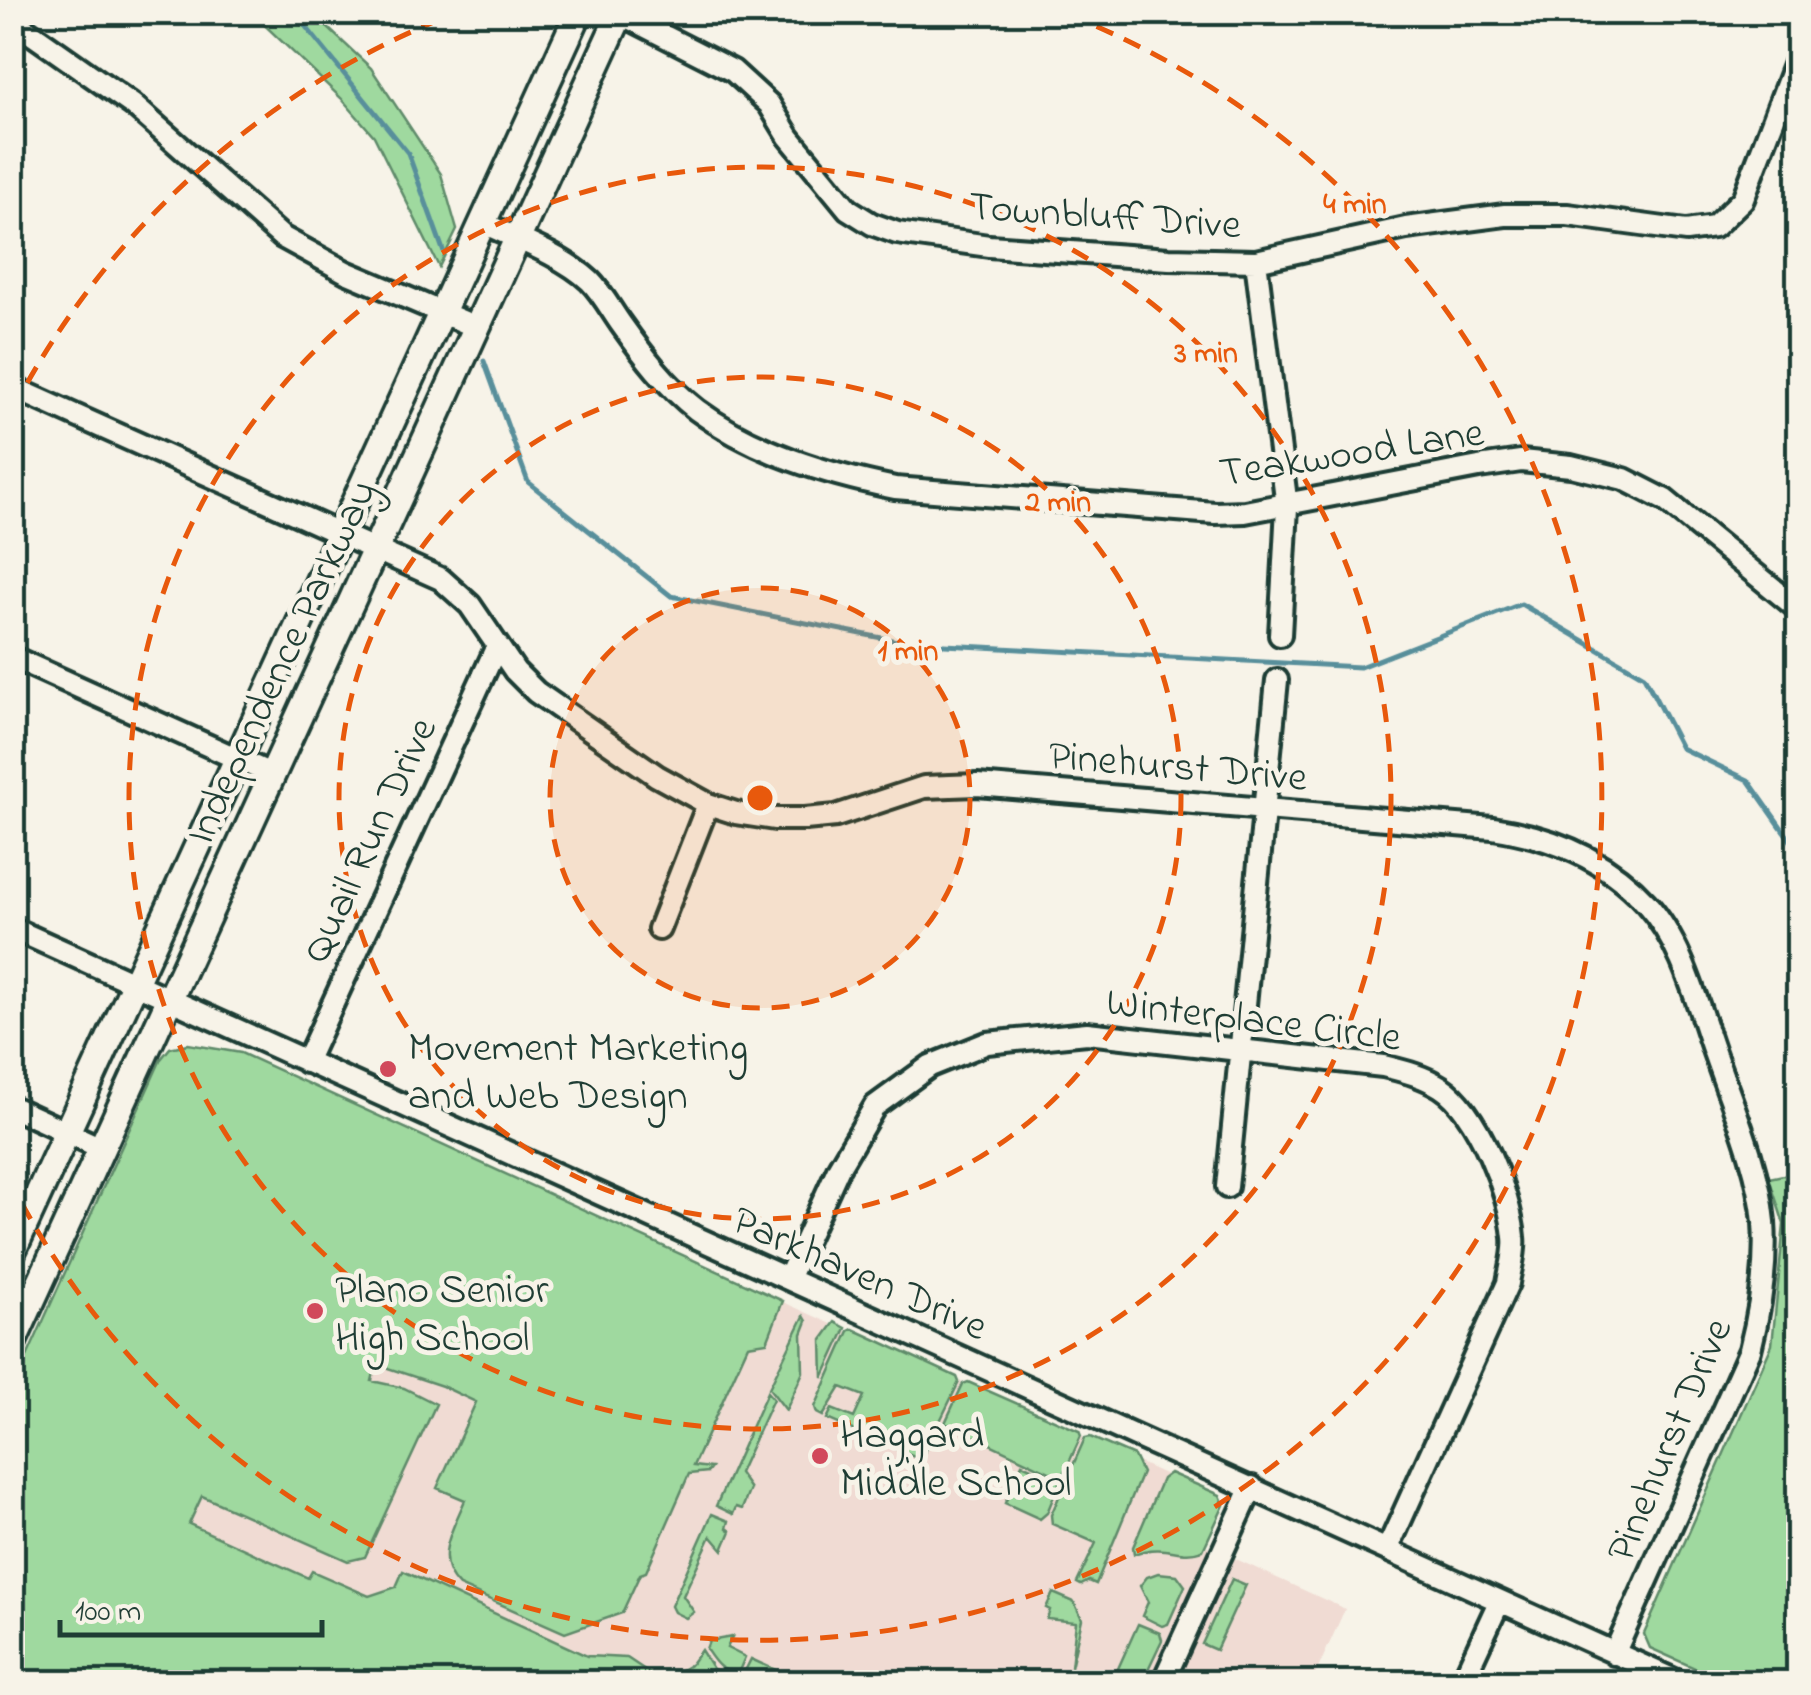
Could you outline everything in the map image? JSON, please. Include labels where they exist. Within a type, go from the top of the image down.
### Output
[{"type":"main road","name":"Independence Parkway","points":[[12,1252],[578,12]]},
{"type":"main road","name":"Independence Parkway","points":[[12,1344],[619,13]]},
{"type":"street","name":"Townbluff Drive","points":[[619,13],[733,70],[769,104],[789,138],[848,209],[872,224],[898,233],[989,246],[1169,260],[1256,261],[1406,228],[1505,215],[1568,215],[1686,230],[1714,227],[1742,200],[1798,55]]},
{"type":"street","points":[[12,20],[134,104],[233,197],[282,236],[346,272],[476,328]]},
{"type":"street","name":"Teakwood Lane","points":[[482,223],[579,272],[593,284],[635,344],[672,387],[698,410],[790,459],[895,488],[1216,513],[1287,506],[1521,461],[1571,466],[1624,480],[1665,500],[1798,609]]},
{"type":"street","points":[[1256,261],[1287,506],[1280,636]]},
{"type":"street","name":"Pinehurst Drive","points":[[12,388],[440,578],[455,588],[515,671],[558,708],[658,776],[708,804],[736,814],[774,819],[836,816],[906,792],[950,784],[1493,828],[1553,842],[1607,868],[1629,886],[1663,926],[1683,966],[1759,1189],[1764,1219],[1764,1284],[1750,1350],[1614,1654]]},
{"type":"street","name":"Quail Run Drive","points":[[306,1062],[496,646]]},
{"type":"street","points":[[12,657],[271,774]]},
{"type":"street","points":[[1227,1187],[1277,680]]},
{"type":"street","points":[[659,929],[708,804]]},
{"type":"street","name":"Parkhaven Drive","points":[[12,928],[1679,1682]]},
{"type":"street","name":"Winterplace Circle","points":[[788,1278],[840,1167],[875,1106],[930,1066],[987,1043],[1087,1033],[1382,1066],[1417,1074],[1444,1089],[1468,1116],[1488,1152],[1515,1239],[1508,1284],[1387,1550]]},
{"type":"street","points":[[12,1107],[101,1148]]},
{"type":"street","points":[[1163,1682],[1252,1487]]},
{"type":"street","points":[[1462,1682],[1498,1602]]},
{"type":"shaded area","points":[[617,1227],[1222,1500],[1203,1544],[1345,1609],[1312,1682],[13,1682],[13,1396]]},
{"type":"green space","points":[[252,13],[312,13],[371,68],[441,174],[457,230],[439,267],[374,136],[341,98]]},
{"type":"green space","name":"Plano Senior High School","points":[[188,1044],[241,1053],[783,1301],[767,1342],[748,1345],[693,1466],[711,1468],[708,1472],[689,1474],[646,1572],[640,1574],[622,1613],[565,1633],[459,1586],[451,1576],[446,1555],[465,1500],[437,1488],[476,1402],[376,1364],[372,1381],[404,1388],[436,1404],[365,1557],[348,1561],[202,1496],[189,1524],[308,1578],[312,1571],[369,1596],[396,1587],[403,1571],[587,1656],[627,1658],[651,1674],[676,1673],[691,1664],[701,1650],[713,1669],[743,1682],[13,1682],[13,1388],[161,1059],[170,1048]]},
{"type":"green space","points":[[1798,1172],[1798,1682],[1726,1682],[1650,1648],[1644,1634],[1772,1345],[1784,1224],[1769,1178]]},
{"type":"green space","points":[[804,1316],[807,1321],[802,1334],[803,1372],[786,1410],[769,1388]]},
{"type":"green space","points":[[835,1322],[846,1328],[823,1378],[822,1340]]},
{"type":"green space","points":[[853,1329],[957,1377],[959,1382],[921,1460],[827,1419],[832,1409],[854,1418],[864,1396],[841,1387],[823,1416],[817,1413],[815,1407]]},
{"type":"green space","points":[[968,1382],[1079,1431],[1081,1436],[1062,1478],[945,1423],[963,1384]]},
{"type":"green space","points":[[767,1392],[773,1399],[739,1473],[750,1489],[742,1509],[736,1507],[733,1514],[716,1506]]},
{"type":"green space","points":[[1085,1438],[1134,1456],[1142,1473],[1096,1584],[1089,1581],[1081,1585],[1077,1583],[1096,1543],[1052,1524],[1051,1515]]},
{"type":"green space","points":[[1022,1464],[1060,1481],[1047,1513],[1040,1519],[1005,1503]]},
{"type":"green space","points":[[1170,1473],[1220,1495],[1224,1505],[1203,1550],[1134,1554],[1133,1547],[1162,1479]]},
{"type":"green space","points":[[712,1514],[729,1521],[727,1528],[731,1531],[723,1550],[711,1536],[683,1596],[694,1612],[686,1618],[671,1606]]},
{"type":"green space","points":[[1158,1573],[1177,1575],[1185,1586],[1168,1624],[1162,1626],[1142,1616],[1148,1602],[1140,1586],[1147,1577]]},
{"type":"green space","points":[[1232,1579],[1246,1585],[1216,1650],[1202,1644]]},
{"type":"green space","points":[[1053,1593],[1074,1602],[1082,1619],[1071,1667],[1076,1622],[1047,1619],[1050,1610],[1046,1608]]},
{"type":"green space","points":[[1138,1624],[1160,1633],[1162,1640],[1142,1682],[1112,1682]]},
{"type":"green space","points":[[732,1637],[727,1648],[745,1657],[739,1671],[733,1672],[723,1669],[706,1649],[709,1641]]},
{"type":"green space","points":[[751,1659],[800,1682],[755,1682],[746,1678],[744,1673]]},
{"type":"waterway","points":[[294,12],[408,153],[443,250]]},
{"type":"waterway","points":[[484,361],[528,482],[671,596],[907,643],[1360,667],[1521,604],[1644,676],[1681,748],[1748,780],[1798,851]]},
{"type":"place","name":"Movement Marketing and Web Design","points":[[388,1069]]},
{"type":"place","name":"Plano Senior High School","points":[[315,1311]]},
{"type":"place","name":"Haggard Middle School","points":[[820,1456]]}]
